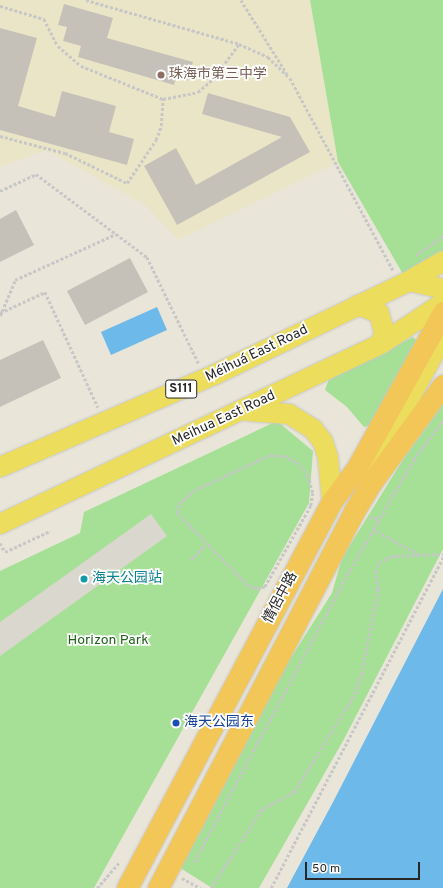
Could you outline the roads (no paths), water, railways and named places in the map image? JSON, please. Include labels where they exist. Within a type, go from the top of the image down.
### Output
[{"type":"highway","name":"情侶中路","points":[[127,888],[332,501],[355,471],[443,312]]},
{"type":"highway","name":"情侶中路","points":[[158,888],[369,486],[443,385]]},
{"type":"main road","name":"Méihuá East Road","points":[[0,467],[206,378],[405,282],[443,260]]},
{"type":"main road","points":[[405,282],[443,289]]},
{"type":"main road","name":"Meihua East Road","points":[[0,524],[242,411],[381,344],[443,303]]},
{"type":"main road","points":[[358,305],[379,313],[384,332],[381,344]]},
{"type":"main road","points":[[369,486],[393,428],[443,337]]},
{"type":"main road","points":[[242,411],[289,414],[313,429],[323,442],[328,457],[332,475],[332,501]]},
{"type":"water","points":[[157,307],[167,330],[111,355],[101,332]]},
{"type":"water","points":[[443,589],[443,888],[287,888],[332,804]]},
{"type":"place","name":"珠海市第三中学","points":[[161,75]]},
{"type":"place","name":"海天公园站","points":[[84,579]]},
{"type":"place","name":"海天公园东","points":[[176,723]]},
{"type":"park label","name":"Horizon Park","points":[[108,641]]}]
